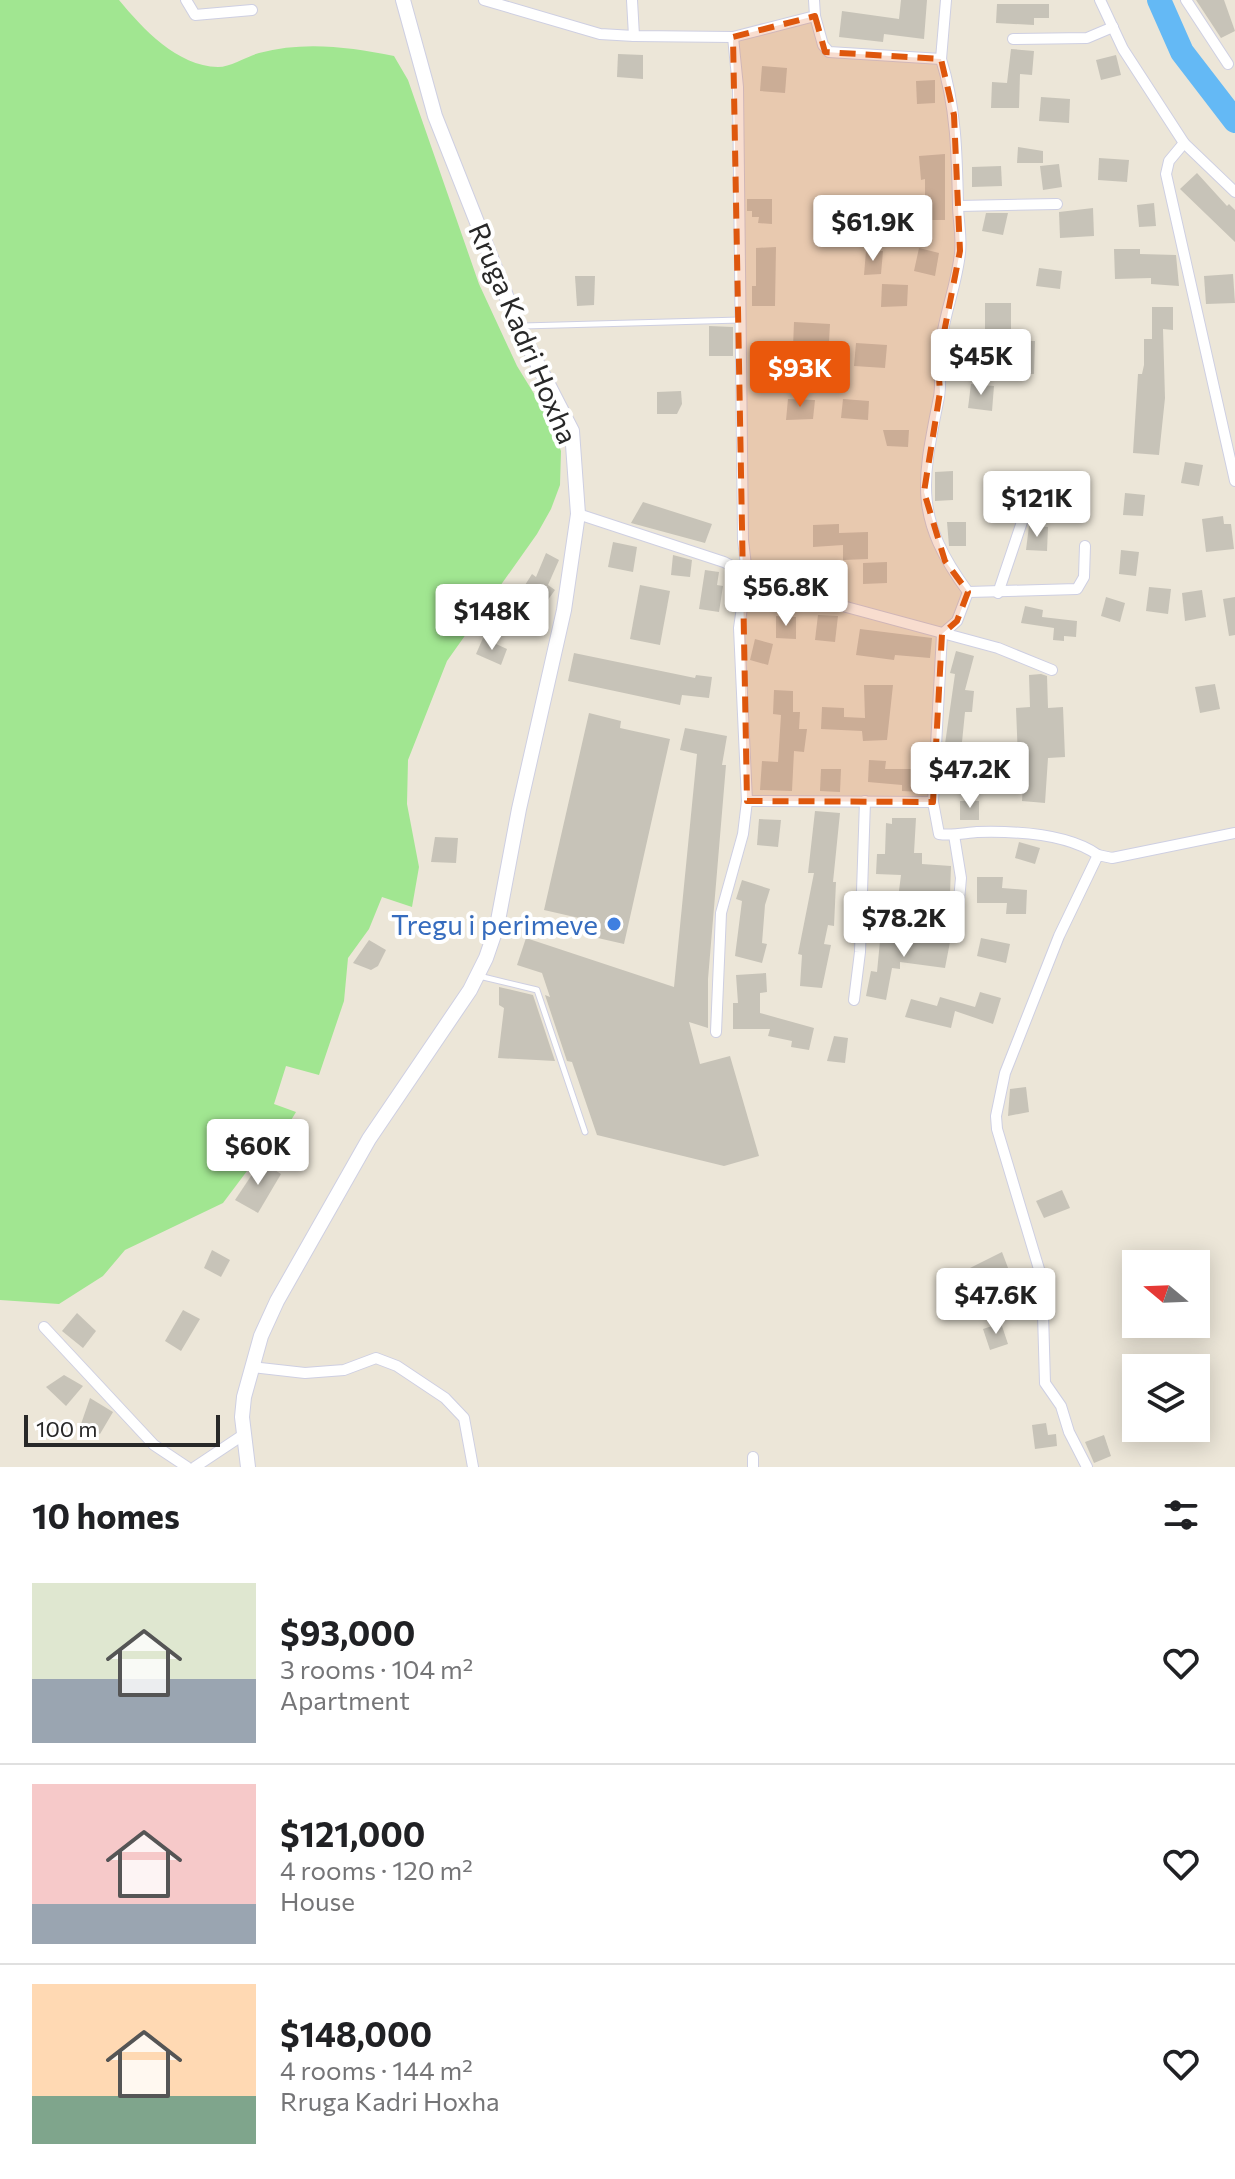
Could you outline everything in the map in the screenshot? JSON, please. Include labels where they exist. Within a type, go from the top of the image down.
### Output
[{"type":"main road","name":"Rruga Kadri Hoxha","points":[[248,1467],[243,1435],[244,1397],[251,1367],[277,1301],[369,1139],[478,976],[497,926],[516,819],[564,610],[578,514],[572,431],[518,326],[435,116],[403,0]]},
{"type":"street","points":[[186,0],[195,15],[252,10]]},
{"type":"street","points":[[484,0],[600,34],[634,36],[733,37],[815,16]]},
{"type":"street","points":[[632,0],[634,36]]},
{"type":"street","points":[[814,0],[823,45],[829,52],[941,59]]},
{"type":"street","points":[[946,0],[941,59],[954,115],[960,251],[938,363],[940,392],[927,451],[924,492],[945,561],[968,592]]},
{"type":"street","points":[[1100,0],[1123,49],[1184,143],[1235,192]]},
{"type":"street","points":[[1186,0],[1228,64]]},
{"type":"street","points":[[1013,39],[1087,38],[1113,27]]},
{"type":"street","points":[[716,1032],[721,913],[743,834],[747,801],[739,628],[747,574],[743,540],[738,87],[733,37]]},
{"type":"street","points":[[1184,143],[1169,161],[1166,174],[1235,481]]},
{"type":"street","points":[[958,206],[1057,204]]},
{"type":"street","points":[[998,593],[1027,507]]},
{"type":"street","points":[[578,514],[724,562],[776,588],[998,648],[1052,670]]},
{"type":"street","points":[[968,592],[1077,589],[1084,577],[1085,546]]},
{"type":"street","points":[[968,592],[957,621],[942,634],[933,802],[939,834],[977,832],[1057,838],[1082,843],[1098,855],[1112,858],[1235,833]]},
{"type":"street","points":[[747,801],[933,802]]},
{"type":"street","points":[[854,1000],[860,952],[865,801]]},
{"type":"street","points":[[954,835],[961,878],[956,934]]},
{"type":"street","points":[[1087,1467],[1069,1432],[1061,1406],[1045,1383],[1047,1333],[1042,1279],[997,1129],[996,1116],[1005,1073],[1053,949],[1098,855]]},
{"type":"street","points":[[44,1327],[154,1445],[187,1467]]},
{"type":"street","points":[[251,1367],[305,1373],[344,1370],[376,1358],[397,1366],[445,1398],[464,1418],[473,1467]]},
{"type":"street","points":[[195,1467],[243,1435]]},
{"type":"lane","points":[[518,326],[740,320]]},
{"type":"lane","points":[[478,976],[537,990],[585,1132]]},
{"type":"highlighted area","points":[[815,16],[825,52],[941,59],[954,115],[960,251],[938,363],[940,392],[924,492],[945,561],[968,592],[957,621],[942,634],[933,802],[747,801],[733,37]]},
{"type":"green space","points":[[0,0],[119,0],[162,44],[203,65],[223,67],[259,53],[310,46],[394,56],[408,80],[479,284],[517,366],[544,410],[561,451],[560,485],[551,509],[537,534],[447,661],[408,760],[407,804],[419,867],[412,907],[382,897],[369,929],[348,958],[344,1001],[319,1075],[286,1066],[274,1104],[296,1112],[270,1155],[262,1151],[223,1203],[125,1250],[103,1276],[59,1304],[0,1300]]},
{"type":"building","points":[[901,0],[927,0],[924,39],[884,34],[883,42],[839,37],[842,11],[899,19]]},
{"type":"building","points":[[1196,0],[1224,0],[1235,31],[1221,38]]},
{"type":"building","points":[[997,4],[1049,4],[1049,18],[1034,18],[1034,25],[996,23]]},
{"type":"building","points":[[1011,49],[1034,51],[1032,75],[1020,74],[1019,108],[991,108],[992,82],[1007,83]]},
{"type":"building","points":[[618,54],[643,55],[643,79],[617,77]]},
{"type":"building","points":[[1116,55],[1121,75],[1101,80],[1096,60]]},
{"type":"building","points":[[762,66],[787,68],[785,93],[760,91]]},
{"type":"building","points":[[935,80],[935,103],[917,104],[916,81]]},
{"type":"building","points":[[1041,97],[1070,99],[1069,123],[1039,121]]},
{"type":"building","points":[[1018,147],[1043,151],[1043,163],[1017,163]]},
{"type":"building","points":[[945,154],[945,220],[925,220],[925,179],[921,180],[919,156]]},
{"type":"building","points":[[1099,158],[1129,160],[1127,182],[1098,180]]},
{"type":"building","points":[[1059,164],[1062,187],[1043,190],[1040,166]]},
{"type":"building","points":[[1001,166],[1002,186],[972,187],[972,167]]},
{"type":"building","points":[[1197,173],[1227,206],[1229,204],[1235,210],[1235,242],[1180,189]]},
{"type":"building","points":[[747,199],[772,199],[772,224],[758,223],[759,217],[752,217],[752,211],[747,211]]},
{"type":"building","points":[[1154,203],[1156,226],[1139,227],[1137,205]]},
{"type":"building","points":[[1093,208],[1094,236],[1060,238],[1059,212]]},
{"type":"building","points":[[986,213],[1008,213],[1003,235],[982,231]]},
{"type":"building","points":[[776,247],[775,306],[752,306],[752,286],[756,286],[756,248]]},
{"type":"building","points":[[919,248],[939,253],[935,276],[914,271]]},
{"type":"building","points":[[1114,249],[1140,249],[1140,254],[1176,255],[1179,286],[1151,284],[1151,278],[1115,279]]},
{"type":"building","points":[[866,251],[883,251],[881,274],[864,275]]},
{"type":"building","points":[[1039,268],[1062,271],[1060,289],[1036,286]]},
{"type":"building","points":[[1233,274],[1235,303],[1206,304],[1204,276]]},
{"type":"building","points":[[575,276],[595,276],[594,305],[577,306]]},
{"type":"building","points":[[882,284],[908,285],[907,306],[881,307]]},
{"type":"building","points":[[985,303],[1011,303],[1011,329],[985,329]]},
{"type":"building","points":[[1152,307],[1173,307],[1173,330],[1163,329],[1165,398],[1159,455],[1133,453],[1138,374],[1142,374],[1144,365],[1144,339],[1152,339]]},
{"type":"building","points":[[794,322],[830,324],[829,342],[821,342],[819,349],[793,348]]},
{"type":"building","points":[[709,326],[733,327],[733,356],[709,356]]},
{"type":"building","points":[[1014,341],[1035,341],[1034,374],[1013,374]]},
{"type":"building","points":[[856,343],[887,345],[885,368],[854,366]]},
{"type":"building","points":[[971,343],[992,343],[992,367],[971,367]]},
{"type":"building","points":[[760,353],[788,353],[787,376],[759,375]]},
{"type":"building","points":[[971,384],[994,386],[992,411],[968,408]]},
{"type":"building","points":[[681,391],[682,404],[677,414],[657,414],[657,392]]},
{"type":"building","points":[[788,399],[815,400],[813,419],[786,420]]},
{"type":"building","points":[[843,399],[869,401],[868,420],[841,418]]},
{"type":"building","points":[[883,430],[909,430],[908,447],[887,446]]},
{"type":"building","points":[[1185,462],[1203,465],[1199,486],[1181,483]]},
{"type":"building","points":[[953,471],[953,500],[935,501],[935,472]]},
{"type":"building","points":[[1064,473],[1065,495],[1034,496],[1034,474]]},
{"type":"building","points":[[1125,493],[1145,495],[1143,516],[1123,515]]},
{"type":"building","points":[[643,502],[712,524],[705,543],[631,523]]},
{"type":"building","points":[[1223,516],[1224,524],[1231,524],[1234,549],[1206,552],[1202,519]]},
{"type":"building","points":[[947,522],[966,522],[966,546],[949,546]]},
{"type":"building","points":[[839,524],[839,533],[868,532],[868,559],[843,560],[843,545],[813,547],[813,525]]},
{"type":"building","points":[[1029,526],[1048,527],[1047,551],[1026,550]]},
{"type":"building","points":[[613,542],[637,547],[633,572],[608,567]]},
{"type":"building","points":[[1121,550],[1139,552],[1136,576],[1119,574]]},
{"type":"building","points":[[546,553],[559,560],[548,585],[555,590],[542,608],[520,593],[532,574],[536,577]]},
{"type":"building","points":[[673,555],[692,560],[690,577],[671,575]]},
{"type":"building","points":[[887,562],[887,583],[863,584],[863,563]]},
{"type":"building","points":[[705,570],[719,572],[717,585],[723,586],[719,612],[699,609]]},
{"type":"building","points":[[640,585],[670,591],[660,645],[630,639]]},
{"type":"building","points":[[1149,587],[1171,589],[1168,614],[1146,611]]},
{"type":"building","points":[[1202,590],[1206,617],[1185,621],[1182,593]]},
{"type":"building","points":[[1106,597],[1125,603],[1120,622],[1101,616]]},
{"type":"building","points":[[1235,597],[1235,635],[1229,636],[1223,599]]},
{"type":"building","points":[[1025,606],[1043,610],[1042,617],[1077,621],[1076,637],[1064,636],[1064,641],[1053,640],[1054,628],[1021,623]]},
{"type":"building","points":[[818,615],[838,616],[835,642],[815,640]]},
{"type":"building","points":[[776,616],[796,617],[796,639],[776,638]]},
{"type":"building","points":[[860,629],[932,638],[930,658],[895,655],[894,660],[856,655]]},
{"type":"building","points":[[483,638],[507,649],[501,665],[476,654]]},
{"type":"building","points":[[755,639],[773,644],[768,665],[750,660]]},
{"type":"building","points":[[956,651],[974,656],[965,690],[974,691],[972,712],[965,712],[960,762],[974,763],[972,778],[949,777],[950,744],[945,744],[955,674],[950,673]]},
{"type":"building","points":[[574,653],[695,678],[696,675],[712,677],[709,698],[682,695],[680,705],[568,681]]},
{"type":"building","points":[[1029,675],[1047,676],[1048,708],[1063,707],[1065,757],[1048,758],[1045,803],[1022,801],[1025,759],[1018,759],[1016,708],[1030,707]]},
{"type":"building","points":[[1215,684],[1220,709],[1200,713],[1195,687]]},
{"type":"building","points":[[864,685],[893,685],[887,740],[863,741],[862,731],[821,729],[822,707],[844,708],[844,717],[865,718]]},
{"type":"building","points":[[774,690],[793,691],[793,712],[800,712],[799,729],[807,729],[804,752],[794,751],[792,791],[760,790],[762,761],[778,762],[781,715],[773,714]]},
{"type":"building","points":[[589,713],[621,721],[620,728],[670,739],[624,944],[589,936],[592,921],[544,910]]},
{"type":"building","points":[[685,728],[727,736],[722,765],[726,765],[708,979],[708,1028],[689,1022],[700,1064],[730,1056],[759,1156],[724,1166],[597,1135],[572,1062],[567,1061],[545,995],[550,997],[542,973],[517,965],[526,938],[674,987],[697,754],[680,750]]},
{"type":"building","points":[[869,760],[886,761],[885,769],[923,769],[923,792],[902,791],[902,785],[868,782]]},
{"type":"building","points":[[821,769],[841,769],[840,792],[820,791]]},
{"type":"building","points":[[960,801],[979,801],[979,820],[960,820]]},
{"type":"building","points":[[815,811],[840,813],[833,882],[836,882],[834,926],[828,925],[824,944],[831,945],[822,988],[800,986],[802,955],[798,954],[814,873],[808,873]]},
{"type":"building","points":[[892,818],[916,818],[914,853],[922,853],[922,864],[951,866],[949,924],[887,923],[888,905],[897,906],[901,875],[876,874],[877,854],[885,854],[886,823],[892,824]]},
{"type":"building","points":[[759,819],[781,820],[778,847],[757,845]]},
{"type":"building","points":[[435,837],[458,838],[456,863],[431,862]]},
{"type":"building","points":[[1019,842],[1040,848],[1035,864],[1015,858]]},
{"type":"building","points":[[977,877],[1003,877],[1002,888],[1027,890],[1026,914],[1006,914],[1007,903],[977,903]]},
{"type":"building","points":[[742,880],[770,889],[765,905],[762,943],[767,944],[762,963],[735,956],[742,901],[736,899]]},
{"type":"building","points":[[887,933],[950,942],[945,968],[900,962],[900,969],[892,968],[886,1000],[866,996],[871,971],[877,972],[880,941],[886,941]]},
{"type":"building","points":[[981,938],[1010,944],[1006,963],[977,956]]},
{"type":"building","points":[[369,940],[386,950],[378,966],[371,970],[353,963]]},
{"type":"building","points":[[766,973],[767,992],[760,993],[760,1013],[814,1028],[809,1050],[791,1047],[792,1041],[768,1036],[770,1029],[733,1029],[733,1003],[738,1003],[736,975]]},
{"type":"building","points":[[499,987],[533,995],[555,1061],[498,1058],[504,1008],[499,1005]]},
{"type":"building","points":[[980,992],[1001,998],[993,1024],[955,1011],[951,1028],[905,1017],[911,999],[937,1006],[940,997],[975,1007]]},
{"type":"building","points":[[834,1036],[848,1038],[845,1063],[827,1061]]},
{"type":"building","points":[[1026,1087],[1029,1112],[1008,1116],[1010,1089]]},
{"type":"building","points":[[261,1161],[281,1174],[258,1213],[235,1200]]},
{"type":"building","points":[[1062,1190],[1070,1208],[1044,1218],[1036,1201]]},
{"type":"building","points":[[212,1250],[230,1260],[221,1277],[204,1268]]},
{"type":"building","points":[[1002,1252],[1013,1281],[994,1288],[991,1281],[960,1295],[952,1277]]},
{"type":"building","points":[[183,1310],[200,1319],[181,1351],[165,1341]]},
{"type":"building","points":[[77,1313],[96,1331],[83,1348],[62,1331]]},
{"type":"building","points":[[1001,1323],[1008,1344],[990,1350],[983,1329]]},
{"type":"building","points":[[64,1375],[83,1386],[66,1406],[46,1387]]},
{"type":"building","points":[[90,1398],[113,1412],[100,1434],[81,1424]]},
{"type":"building","points":[[1046,1423],[1048,1435],[1056,1434],[1057,1446],[1035,1449],[1032,1425]]},
{"type":"building","points":[[1104,1435],[1111,1456],[1094,1463],[1085,1442]]},
{"type":"waterway","points":[[1159,0],[1182,52],[1235,121]]},
{"type":"place","name":"Tregu i perimeve","points":[[614,924]]}]
